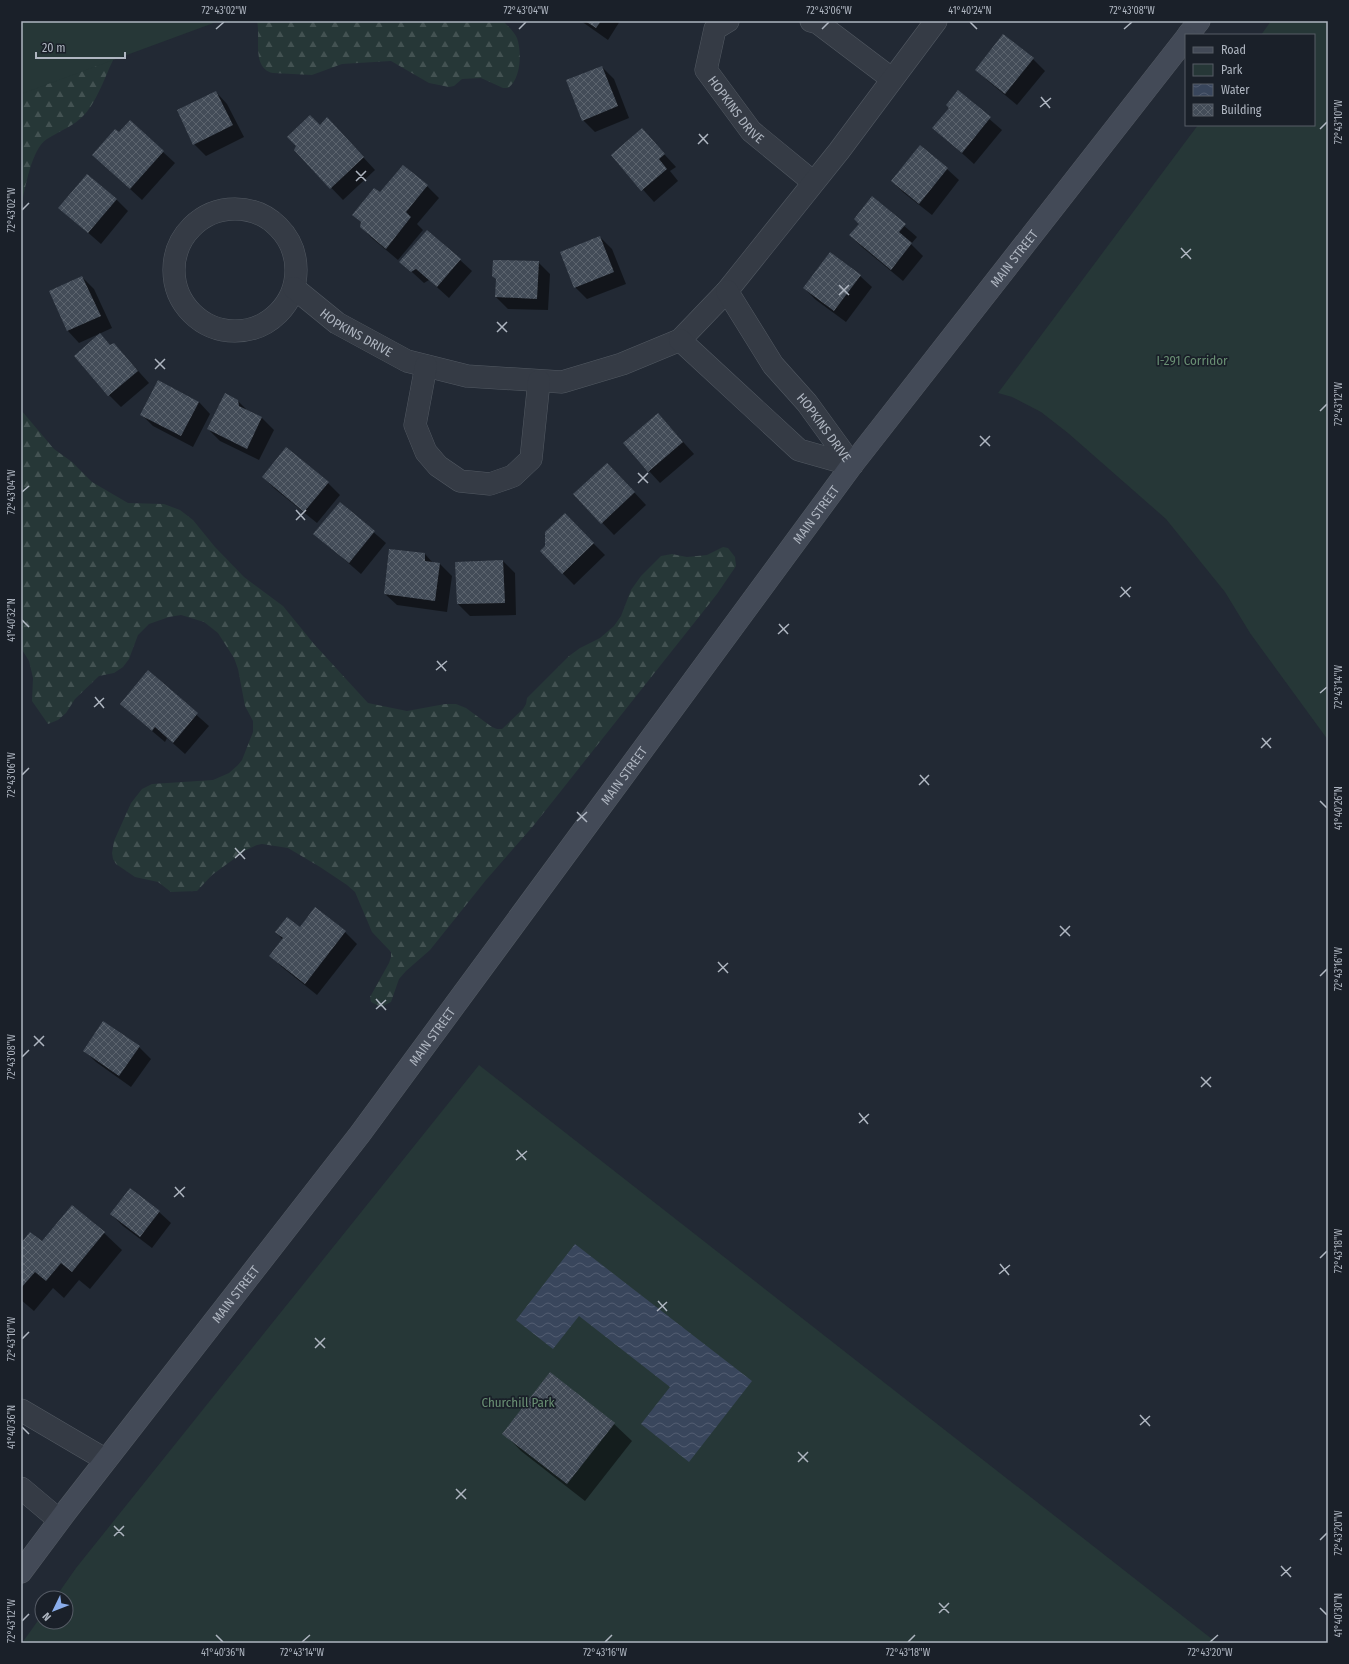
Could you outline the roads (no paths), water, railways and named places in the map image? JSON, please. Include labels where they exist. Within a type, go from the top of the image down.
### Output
[{"type":"main road","points":[[1189,34],[1199,21]]},
{"type":"main road","name":"MAIN STREET","points":[[21,1572],[59,1520],[360,1134],[852,465],[1185,39]]},
{"type":"street","name":"HOPKINS DRIVE","points":[[728,21],[714,29],[706,70],[751,131],[813,182]]},
{"type":"street","points":[[811,21],[818,23],[892,79]]},
{"type":"street","name":"HOPKINS DRIVE","points":[[294,288],[337,323],[407,361],[467,376],[562,382],[622,364],[680,340],[726,291],[838,151],[936,21]]},
{"type":"street","points":[[232,208],[251,210],[269,218],[284,232],[293,249],[296,268],[294,288],[284,307],[269,321],[250,329],[229,331],[209,325],[191,313],[179,296],[174,276],[175,255],[183,237],[195,222],[212,212],[232,208]]},
{"type":"street","name":"HOPKINS DRIVE","points":[[726,291],[773,366],[807,403],[852,465]]},
{"type":"street","name":"HOPKINS DRIVE","points":[[680,340],[799,450],[852,465]]},
{"type":"street","points":[[426,366],[415,425],[426,452],[438,466],[460,480],[490,484],[513,476],[531,459],[539,381]]},
{"type":"street","points":[[21,1410],[106,1460]]},
{"type":"street","points":[[21,1488],[59,1520]]},
{"type":"water","points":[[575,1244],[752,1381],[689,1462],[641,1424],[670,1387],[579,1316],[553,1349],[516,1320]]},
{"type":"park label","name":"I-291 Corridor","points":[[1192,360]]},
{"type":"park label","name":"Churchill Park","points":[[518,1402]]}]
